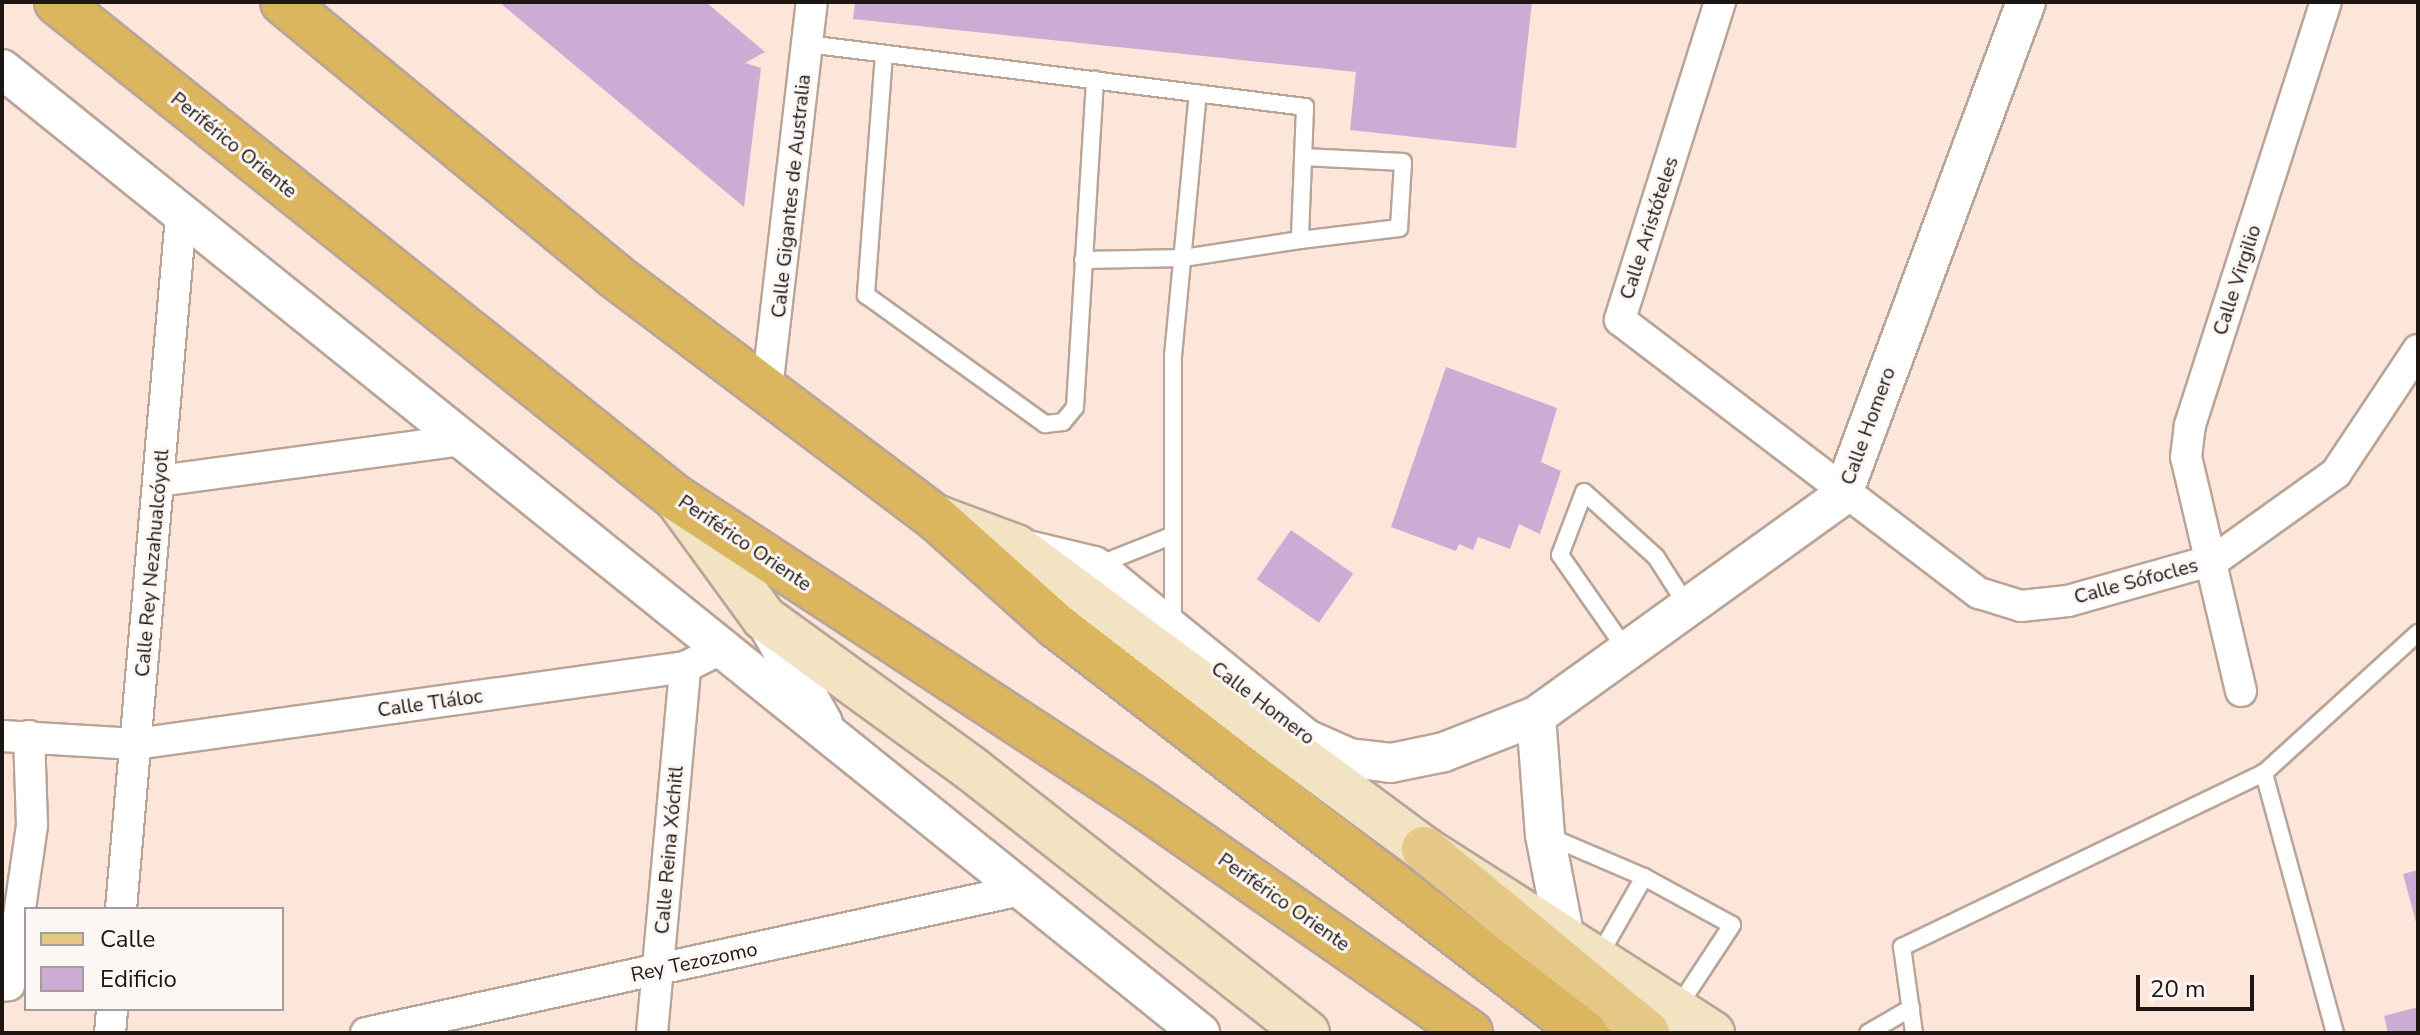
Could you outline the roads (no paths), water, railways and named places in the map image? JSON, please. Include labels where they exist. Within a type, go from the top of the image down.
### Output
[{"type":"highway","name":"Periférico Oriente","points":[[57,2],[676,498],[1142,804],[1470,1033]]},
{"type":"highway","points":[[283,2],[615,276],[935,517],[1057,626],[1585,1033]]},
{"type":"main road","points":[[676,498],[764,618],[973,770],[1307,1033]]},
{"type":"main road","points":[[935,517],[1016,547],[1424,849],[1662,1020],[1712,1033]]},
{"type":"main road","points":[[1424,849],[1582,945],[1662,1020]]},
{"type":"street","name":"Calle Gigantes de Australia","points":[[767,389],[812,2]]},
{"type":"street","name":"Calle Aristóteles","points":[[1720,2],[1620,320],[1842,496]]},
{"type":"street","name":"Calle Homero","points":[[1016,547],[1094,566],[1306,739],[1349,758],[1391,763],[1444,752],[1536,716],[1842,496],[2026,2]]},
{"type":"street","name":"Calle Virgilio","points":[[2241,691],[2216,559],[2186,457],[2190,425],[2326,2]]},
{"type":"street","points":[[2,69],[834,743],[1200,1033]]},
{"type":"street","name":"Calle Rey Nezahualcóyotl","points":[[121,907],[181,216]]},
{"type":"street","name":"Calle Sófocles","points":[[1842,496],[1979,593],[2021,606],[2068,601],[2216,559],[2336,473],[2418,350]]},
{"type":"street","points":[[159,481],[461,440]]},
{"type":"street","points":[[764,618],[834,743]]},
{"type":"street","name":"Calle Tláloc","points":[[15,736],[136,744],[685,667],[721,649]]},
{"type":"street","name":"Calle Reina Xóchitl","points":[[652,1033],[685,667]]},
{"type":"street","points":[[1536,716],[1545,835],[1582,945]]},
{"type":"street","points":[[2,986],[9,985],[32,825],[15,736]]},
{"type":"street","name":"Rey Tezozomo","points":[[366,1033],[1021,890]]},
{"type":"street","points":[[110,1033],[112,1011]]},
{"type":"lane","points":[[808,44],[1305,107],[1300,240]]},
{"type":"lane","points":[[884,54],[866,295],[1045,424],[1063,422],[1075,407],[1095,80]]},
{"type":"lane","points":[[1174,634],[1171,536],[1173,356],[1198,93]]},
{"type":"lane","points":[[1083,260],[1184,258],[1399,228],[1403,162],[1303,157]]},
{"type":"lane","points":[[1627,651],[1560,555],[1584,492],[1656,557],[1688,607]]},
{"type":"lane","points":[[1094,566],[1171,536]]},
{"type":"lane","points":[[1914,1033],[1902,947],[2264,773],[2418,633]]},
{"type":"lane","points":[[2264,773],[2335,1033]]},
{"type":"lane","points":[[1545,835],[1644,877],[1732,925],[1662,1020]]},
{"type":"lane","points":[[1582,945],[1644,877]]},
{"type":"lane","points":[[1868,1033],[1911,1008]]}]
